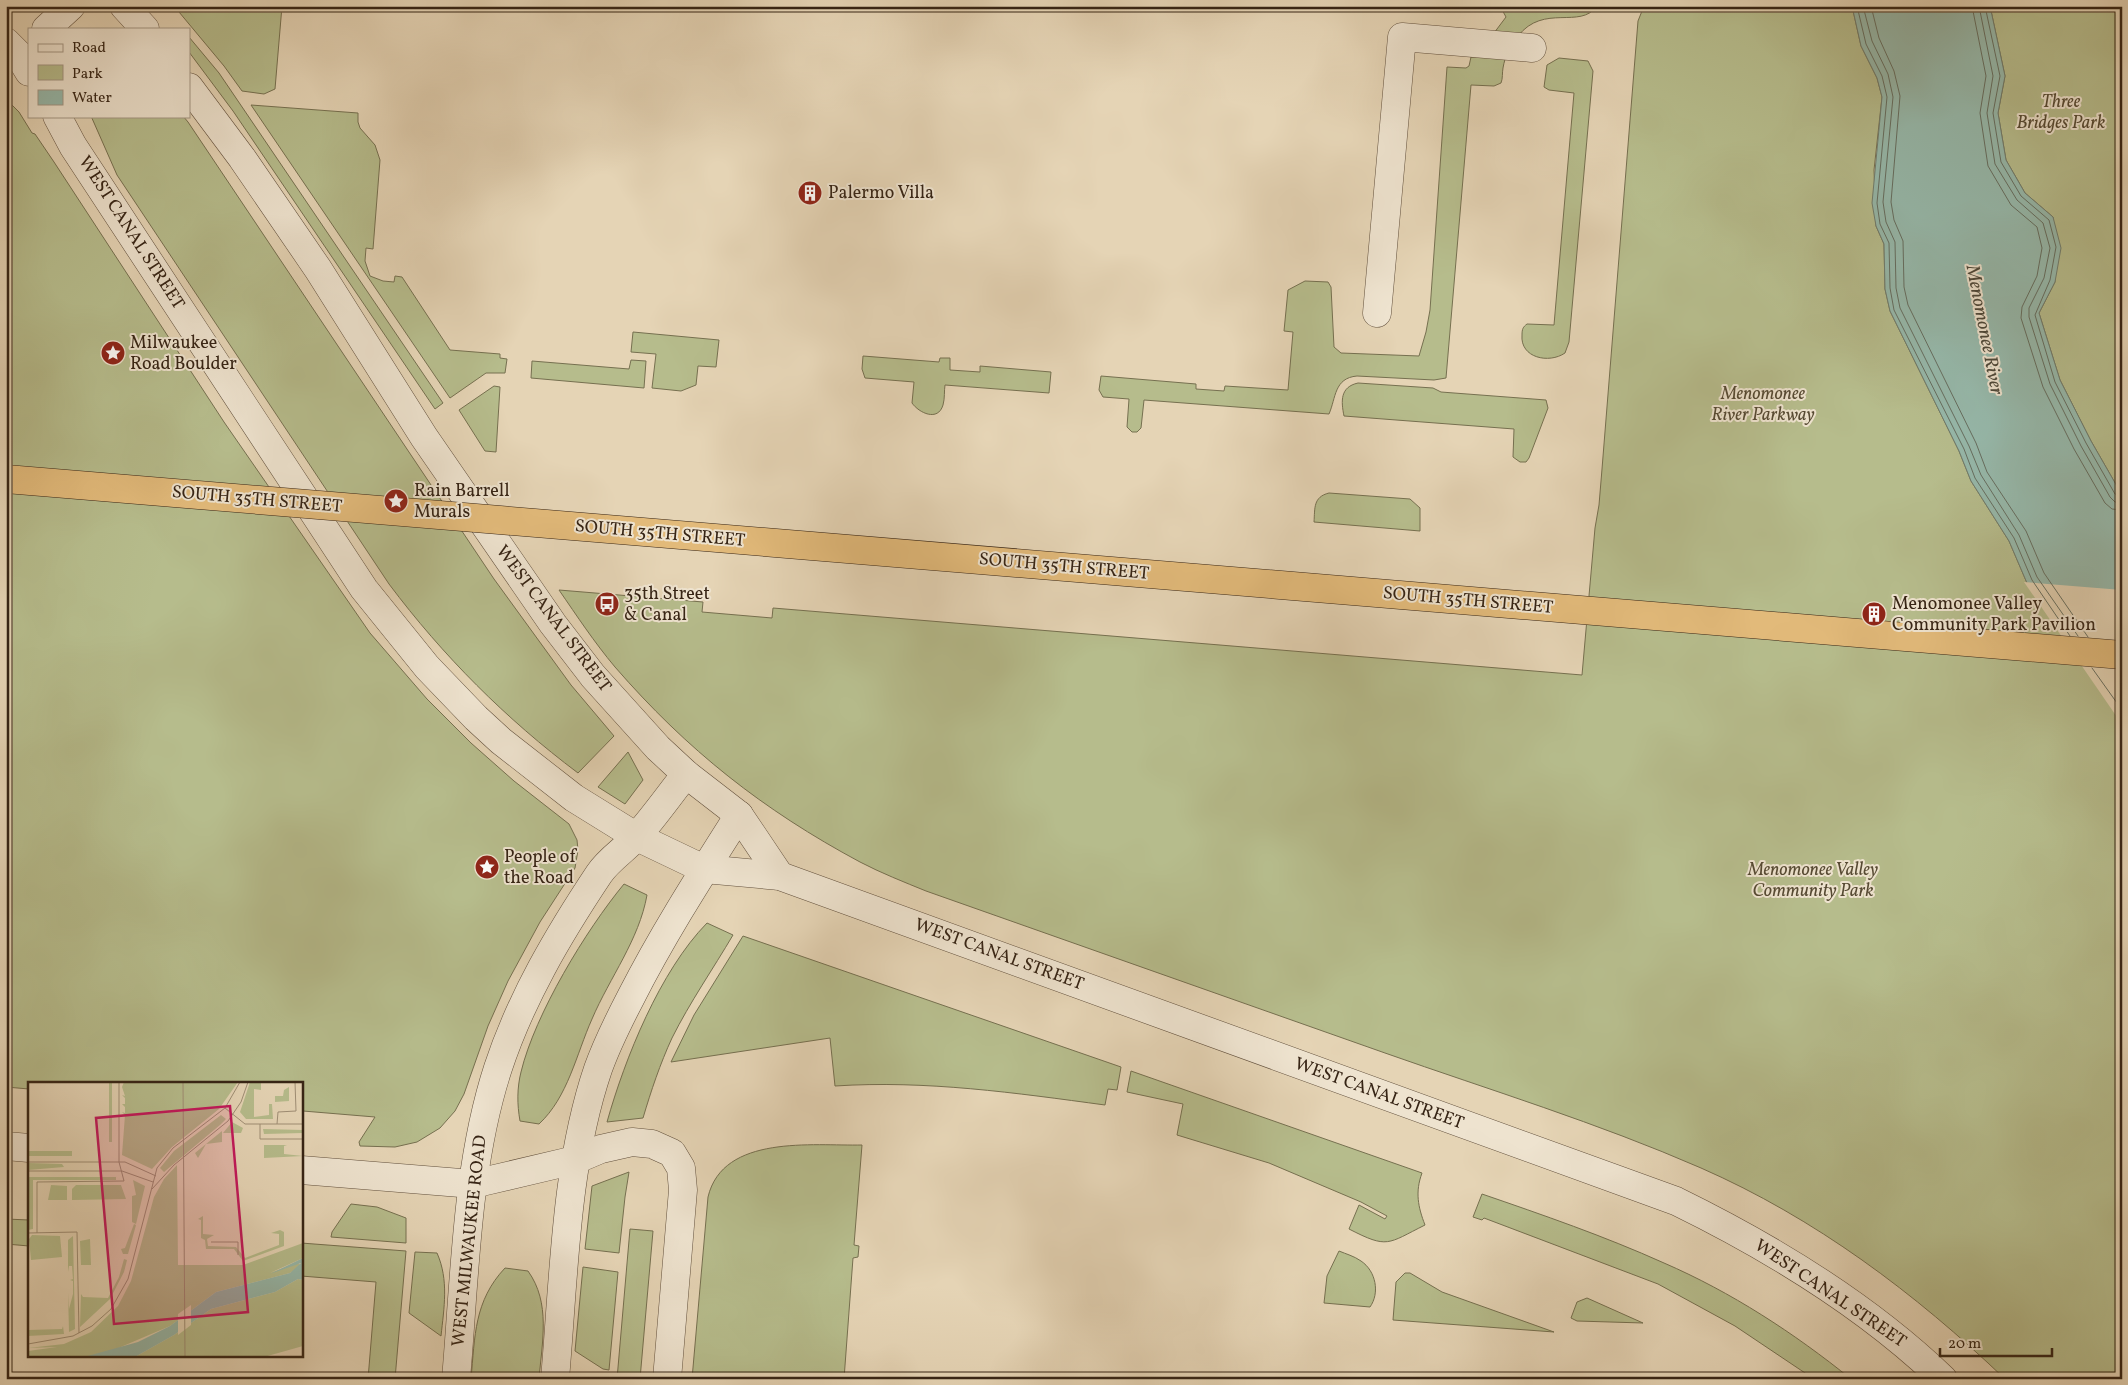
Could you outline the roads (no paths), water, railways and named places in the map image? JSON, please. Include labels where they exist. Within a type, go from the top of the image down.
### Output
[{"type":"main road","name":"SOUTH 35TH STREET","points":[[6,480],[2122,655]]},
{"type":"street","points":[[47,28],[71,6]]},
{"type":"street","points":[[124,6],[144,28]]},
{"type":"street","points":[[1377,312],[1402,37],[1532,48]]},
{"type":"street","name":"WEST CANAL STREET","points":[[190,87],[242,158],[318,269],[424,437],[541,609],[593,676],[638,728],[686,774],[740,815],[780,876]]},
{"type":"street","name":"WEST CANAL STREET","points":[[58,118],[73,146],[364,589],[384,616],[434,674],[501,741],[574,798],[637,837],[704,869],[780,876],[1676,1202],[1748,1238],[1805,1273],[1916,1353],[1944,1379]]},
{"type":"street","name":"WEST MILWAUKEE ROAD","points":[[456,1379],[473,1184],[484,1120],[498,1068],[515,1022],[540,971],[601,871],[637,837],[686,774]]},
{"type":"street","points":[[555,1379],[575,1160],[593,1086],[613,1034],[676,913],[740,815]]},
{"type":"street","points":[[302,1170],[473,1184],[575,1160],[601,1150],[632,1142],[652,1144],[672,1153],[681,1168],[683,1190],[667,1379]]},
{"type":"street","points":[[6,1146],[28,1148]]},
{"type":"water","name":"Menomonee River","points":[[1852,6],[1990,6],[2005,76],[1998,113],[2006,160],[2025,193],[2053,217],[2061,248],[2055,282],[2039,313],[2060,380],[2091,441],[2122,495],[2122,719],[2027,583],[2009,541],[1971,481],[1959,451],[1890,311],[1885,289],[1884,244],[1876,226],[1872,203],[1882,97],[1877,78],[1861,46]]},
{"type":"place","name":"Palermo Villa","points":[[810,193]]},
{"type":"place","name":"Milwaukee Road Boulder","points":[[113,353]]},
{"type":"place","name":"Rain Barrell Murals","points":[[396,501]]},
{"type":"place","name":"35th Street & Canal","points":[[607,604]]},
{"type":"place","name":"Menomonee Valley Community Park Pavilion","points":[[1874,614]]},
{"type":"place","name":"People of the Road","points":[[487,867]]},
{"type":"park label","name":"Three Bridges Park","points":[[2061,112]]},
{"type":"park label","name":"Menomonee River Parkway","points":[[1763,404]]},
{"type":"park label","name":"Menomonee Valley Community Park","points":[[1813,880]]}]
